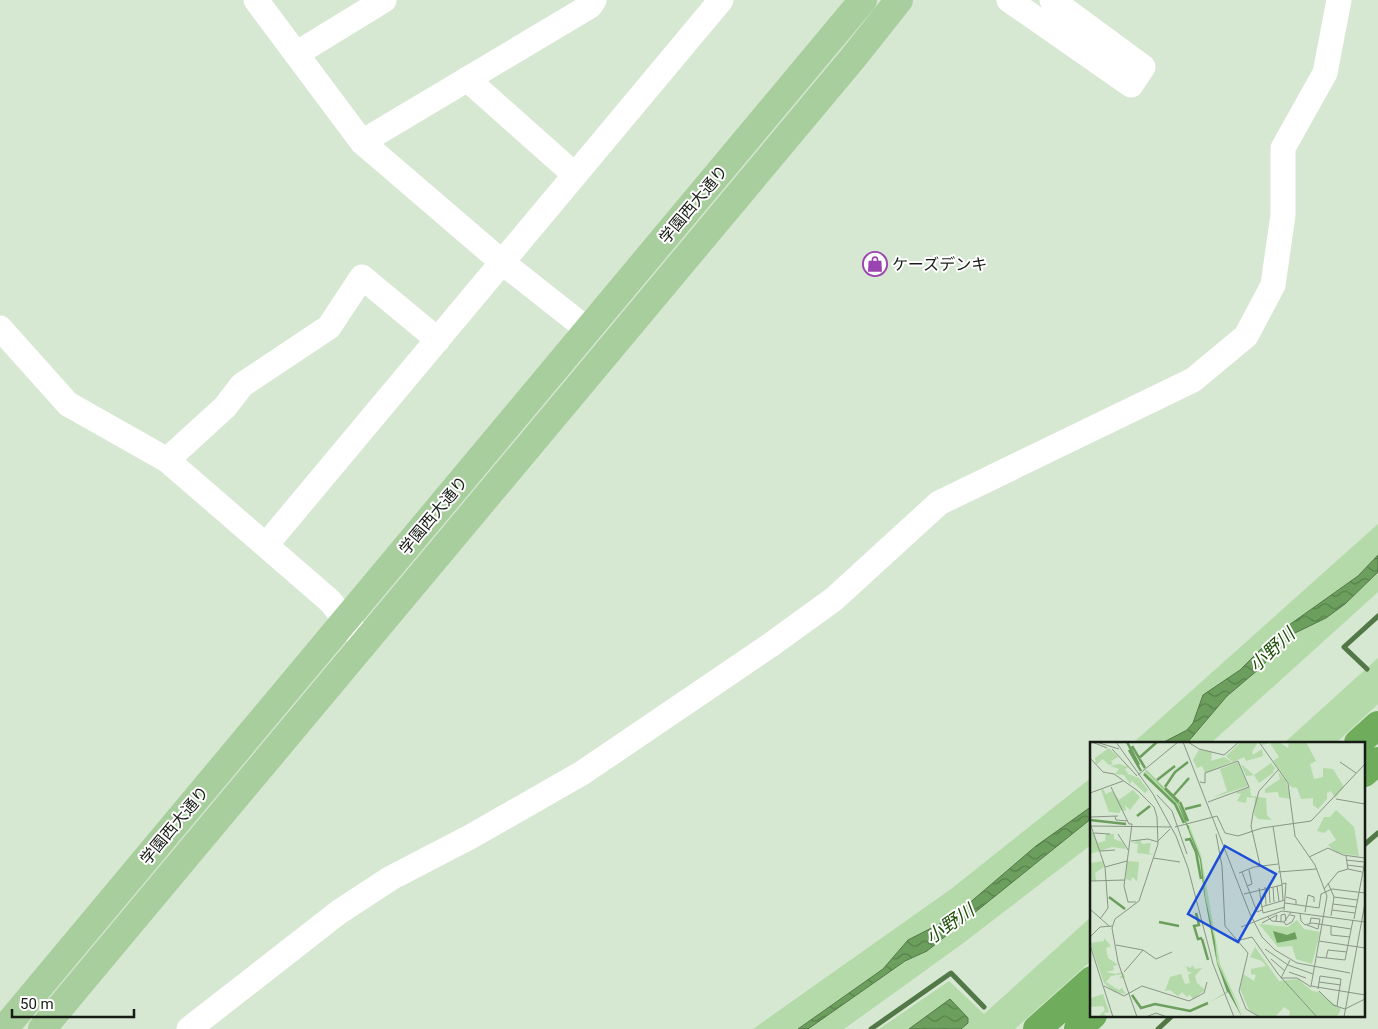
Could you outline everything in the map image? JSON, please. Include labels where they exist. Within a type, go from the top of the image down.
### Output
[{"type":"highway","points":[[1359,742],[1378,725]]},
{"type":"highway","points":[[1366,771],[1378,761]]},
{"type":"highway","points":[[1037,1029],[1090,982]]},
{"type":"highway","points":[[1078,1029],[1092,1016]]},
{"type":"main road","name":"学園西大通り","points":[[4,1029],[862,0]]},
{"type":"main road","name":"学園西大通り","points":[[42,1029],[853,58],[899,0]]},
{"type":"street","points":[[256,0],[362,142],[503,263],[588,330]]},
{"type":"street","points":[[296,54],[384,0]]},
{"type":"street","points":[[362,142],[590,6],[594,0]]},
{"type":"street","points":[[266,545],[721,0]]},
{"type":"street","points":[[1009,0],[1131,85],[1143,67],[1052,0]]},
{"type":"street","points":[[189,1029],[339,912],[390,878],[470,837],[582,773],[769,646],[834,599],[940,502],[1193,380],[1246,336],[1273,285],[1283,215],[1283,148],[1325,73],[1339,0]]},
{"type":"street","points":[[467,79],[576,176]]},
{"type":"street","points":[[168,460],[225,407],[242,385],[329,327],[362,277],[438,340]]},
{"type":"street","points":[[0,328],[68,404],[168,460],[330,601],[364,643]]},
{"type":"shaded area","points":[[1378,524],[1378,555],[1358,576],[1289,625],[1240,670],[1204,695],[1193,723],[1187,730],[1164,742],[1134,742]]},
{"type":"shaded area","points":[[1378,572],[1378,592],[1212,742],[1188,742],[1227,696],[1259,669],[1295,633],[1326,618],[1345,604]]},
{"type":"shaded area","points":[[1378,658],[1378,704],[1337,742],[1285,742]]},
{"type":"shaded area","points":[[1090,779],[1090,807],[1036,846],[953,918],[908,940],[883,969],[798,1029],[753,1029],[951,889]]},
{"type":"shaded area","points":[[1090,820],[1090,846],[962,944],[844,1029],[808,1029],[905,961],[927,951]]},
{"type":"shaded area","points":[[1090,918],[1090,962],[1015,1029],[961,1029],[968,1023],[950,999],[909,1029],[879,1029],[949,981],[984,1014]]},
{"type":"water","name":"小野川","points":[[1378,555],[1378,572],[1345,604],[1326,618],[1295,633],[1259,669],[1227,696],[1188,742],[1164,742],[1187,730],[1193,723],[1203,695],[1240,670],[1289,625],[1358,576]]},
{"type":"water","name":"小野川","points":[[1090,807],[1090,820],[927,951],[905,961],[808,1029],[798,1029],[883,969],[908,940],[953,917],[1036,846]]},
{"type":"water","points":[[950,999],[968,1018],[968,1023],[961,1029],[909,1029]]},
{"type":"waterway","points":[[1367,669],[1344,647],[1378,616]]},
{"type":"waterway","points":[[1366,843],[1378,833]]},
{"type":"waterway","points":[[871,1029],[951,973],[984,1007]]},
{"type":"waterway","points":[[1158,1029],[1172,1016]]},
{"type":"place","name":"ケーズデンキ","points":[[875,264]]}]
